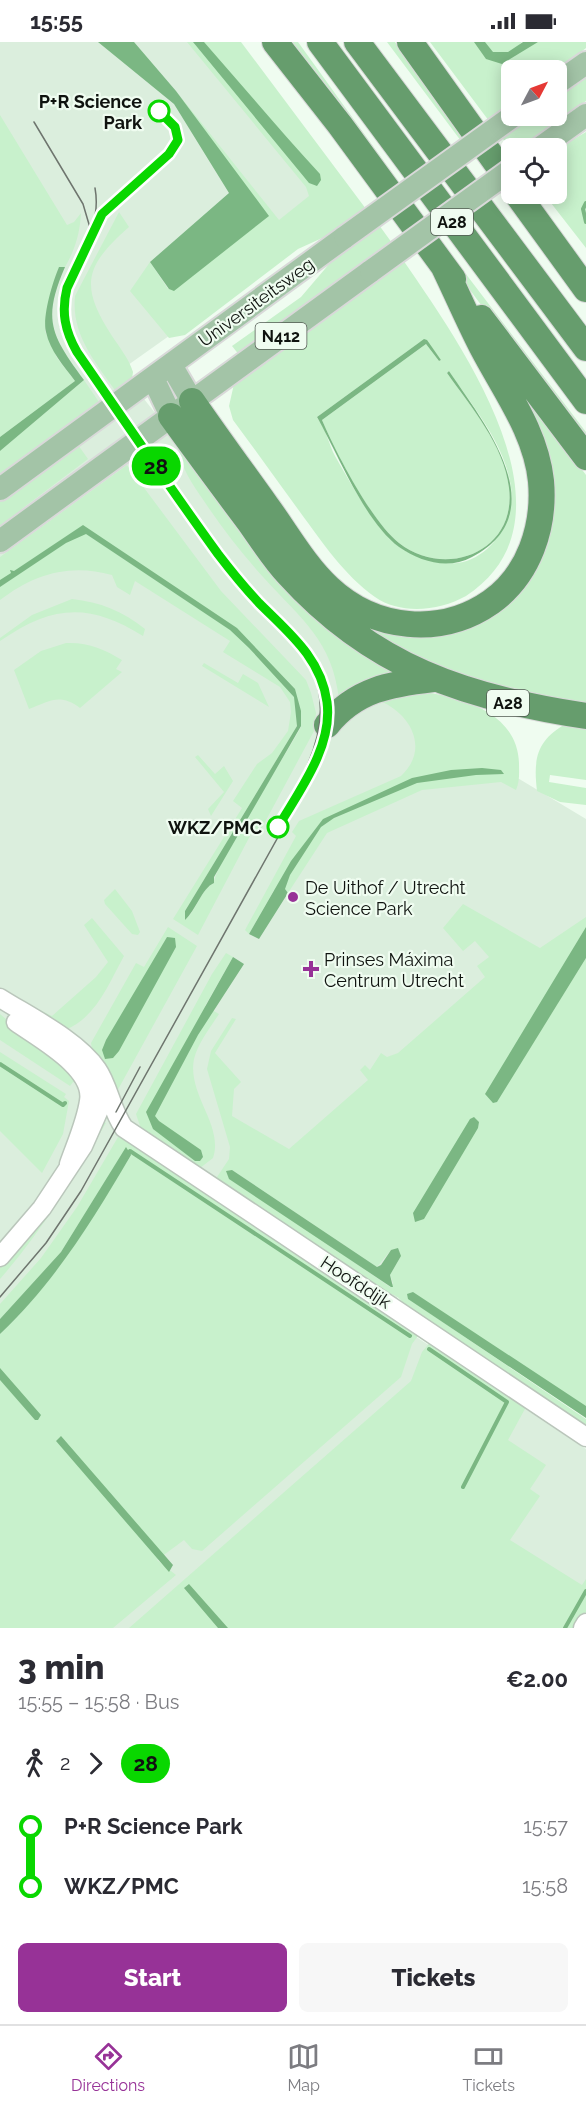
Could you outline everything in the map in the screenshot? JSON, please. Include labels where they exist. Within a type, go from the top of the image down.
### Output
[{"type":"highway","name":"A28","points":[[275,42],[340,125],[586,457]]},
{"type":"highway","name":"A28","points":[[320,42],[586,401]]},
{"type":"highway","name":"A28","points":[[357,42],[586,348]]},
{"type":"highway","points":[[410,42],[501,170]]},
{"type":"highway","points":[[485,148],[501,166]]},
{"type":"highway","points":[[524,204],[586,289]]},
{"type":"highway","points":[[533,204],[586,266]]},
{"type":"highway","name":"A28","points":[[192,401],[316,575],[343,600],[375,618],[416,626],[450,621],[478,611],[508,587],[532,552],[538,528],[541,481],[531,441],[511,395],[483,350],[444,267]]},
{"type":"highway","name":"A28","points":[[163,422],[286,572],[305,592],[352,632],[392,658],[433,680],[506,702],[586,716]]},
{"type":"highway","points":[[327,725],[348,705],[384,686],[433,680]]},
{"type":"main road","points":[[567,76],[586,63]]},
{"type":"main road","points":[[555,138],[586,115]]},
{"type":"main road","name":"Universiteitsweg","points":[[0,489],[501,125]]},
{"type":"main road","name":"N412","points":[[163,422],[501,177]]},
{"type":"main road","points":[[162,371],[192,401]]},
{"type":"main road","points":[[0,541],[163,422],[162,371]]},
{"type":"street","points":[[0,998],[69,1047]]},
{"type":"street","points":[[0,1005],[69,1047]]},
{"type":"street","points":[[0,1005],[12,1019],[64,1056],[82,1076],[97,1112],[42,1208],[0,1257]]},
{"type":"street","name":"Hoofddijk","points":[[69,1047],[99,1071],[97,1112],[122,1126],[220,1195],[392,1305],[586,1437]]},
{"type":"street","points":[[583,1628],[586,1623]]},
{"type":"shaded area","name":"De Uithof / Utrecht Science Park","points":[[0,42],[220,42],[352,206],[121,370],[379,695],[586,819],[586,974],[386,1317],[586,1449],[586,1609],[575,1628],[0,1628]]},
{"type":"shaded area","points":[[98,42],[134,42],[176,91],[269,216],[174,291],[169,289],[150,262],[229,193],[174,104]]},
{"type":"shaded area","points":[[187,42],[241,42],[366,209],[331,234],[298,249],[185,335],[169,338],[130,291],[150,262],[168,289],[268,216],[176,91],[279,220],[309,196],[306,187]]},
{"type":"shaded area","points":[[193,42],[204,42],[320,174],[321,180],[317,186],[309,183]]},
{"type":"shaded area","points":[[282,42],[298,42],[401,185],[396,189]]},
{"type":"shaded area","points":[[387,42],[395,42],[465,138],[461,141]]},
{"type":"shaded area","points":[[430,42],[522,42],[515,49],[538,42],[586,42],[586,48],[567,63],[567,60],[501,60],[501,112],[489,121]]},
{"type":"shaded area","points":[[474,42],[485,42],[493,52],[508,52],[523,42],[538,42],[509,60],[501,60],[501,64],[486,59]]},
{"type":"shaded area","points":[[586,73],[586,101],[567,115],[567,87]]},
{"type":"shaded area","points":[[0,115],[67,225],[74,222],[81,213],[72,254],[65,267],[59,267],[45,331],[57,358],[75,381],[0,437]]},
{"type":"shaded area","points":[[515,126],[551,126],[535,138],[502,138],[501,136]]},
{"type":"shaded area","points":[[586,132],[586,248],[552,204],[567,204],[567,143]]},
{"type":"shaded area","points":[[119,212],[129,227],[103,253],[92,277],[91,289],[101,318],[127,358],[133,372],[132,379],[117,393],[93,359],[81,336],[75,310],[75,296]]},
{"type":"shaded area","points":[[379,225],[392,243],[240,356],[232,346],[301,297],[330,263]]},
{"type":"shaded area","points":[[437,236],[586,432],[586,446],[432,239]]},
{"type":"shaded area","points":[[403,260],[454,337],[480,382],[501,430],[514,477],[515,522],[500,563],[466,596],[444,605],[408,609],[385,603],[375,597],[353,579],[334,558],[233,420],[229,406],[234,384]],"holes":[[[420,342],[428,343],[441,360],[439,361],[426,344],[322,420],[345,468],[366,503],[388,533],[399,543],[418,554],[437,559],[457,558],[475,553],[490,543],[502,528],[508,510],[509,488],[506,472],[494,442],[447,373],[449,371],[495,441],[508,471],[511,487],[510,511],[500,533],[484,551],[463,562],[438,562],[420,557],[404,550],[389,538],[355,491],[335,456],[317,417]]]},
{"type":"shaded area","points":[[59,267],[65,267],[54,301],[52,314],[54,326],[64,351],[84,380],[0,451],[0,437],[75,381],[54,352],[45,325],[51,290]]},
{"type":"shaded area","points":[[424,339],[427,340],[441,360],[439,361],[426,344],[322,420],[345,468],[366,504],[399,543],[418,554],[437,559],[457,558],[475,553],[490,543],[502,528],[508,510],[509,488],[502,460],[505,467],[511,492],[509,516],[497,538],[472,557],[444,564],[416,557],[399,547],[374,521],[317,417]]},
{"type":"shaded area","points":[[449,371],[479,416],[499,452],[476,413],[447,373]]},
{"type":"shaded area","points":[[84,380],[101,405],[0,477],[0,451]]},
{"type":"shaded area","points":[[515,380],[586,475],[586,707],[490,692],[359,633],[267,533],[401,633],[532,575],[549,542],[552,487]]},
{"type":"shaded area","points":[[76,442],[88,459],[23,508],[0,531],[0,498]]},
{"type":"shaded area","points":[[178,448],[256,555],[302,606],[321,624],[377,663],[408,679],[339,700],[336,680],[322,646],[313,632],[256,569],[218,521],[188,476]]},
{"type":"shaded area","points":[[127,465],[221,591],[306,680],[316,713],[314,731],[257,837],[251,834],[198,935],[173,919],[242,808],[233,801],[257,764],[272,753],[288,731],[290,702],[280,687],[223,652],[230,641],[135,581],[130,595],[117,587],[112,575],[82,570],[67,571],[53,573],[26,583],[0,600],[0,557]],"holes":[[[297,726],[301,727],[237,834],[214,883],[206,890],[185,920],[185,911]]]},
{"type":"shaded area","points":[[83,525],[237,628],[295,689],[301,711],[301,726],[214,877],[214,883],[206,889],[185,920],[185,911],[297,726],[294,697],[230,630],[86,534],[66,543],[0,587],[0,580],[11,573],[10,570],[14,571]]},
{"type":"shaded area","points":[[72,599],[92,602],[120,612],[145,629],[143,636],[105,617],[71,612],[37,620],[0,641],[0,638],[32,615]]},
{"type":"shaded area","points":[[66,643],[89,645],[109,653],[122,660],[116,669],[122,672],[80,708],[67,701],[55,700],[29,709],[14,670],[41,651]]},
{"type":"shaded area","points":[[204,663],[238,683],[243,674],[258,683],[269,707],[202,666]]},
{"type":"shaded area","points":[[399,689],[436,694],[475,705],[506,727],[515,743],[519,763],[519,780],[516,790],[501,782],[422,790],[327,833],[288,893],[285,890],[274,890],[249,934],[245,930],[296,836],[292,832],[299,821],[401,776],[410,766],[415,744],[413,733],[400,714],[380,701]]},
{"type":"shaded area","points":[[567,723],[586,726],[586,780],[550,775],[549,782],[586,788],[586,805],[560,802],[537,791],[536,769],[539,751],[549,736]]},
{"type":"shaded area","points":[[198,755],[215,774],[224,766],[233,781],[211,816],[208,809],[224,792],[195,757]]},
{"type":"shaded area","points":[[482,768],[501,770],[504,774],[476,775],[417,783],[334,818],[321,827],[290,875],[285,889],[288,893],[259,939],[249,934],[291,861],[323,819],[412,778],[451,770]]},
{"type":"shaded area","points":[[115,889],[132,911],[140,932],[138,935],[132,934],[105,904],[104,900]]},
{"type":"shaded area","points":[[463,904],[540,948],[586,917],[586,927],[541,1003],[497,1101],[586,958],[586,1409],[413,1302],[586,1419],[586,1431],[407,1310],[397,1297],[381,1293],[219,1185],[217,1177],[229,1159],[230,1147],[207,1069],[211,1051],[232,1018],[236,1019],[215,1053],[241,1082],[234,1089],[232,1116],[289,1149],[368,1080],[360,1070],[365,1065],[370,1070],[381,1053],[387,1057],[398,1053],[485,977],[477,966],[489,957],[475,941],[463,951],[443,928]],"holes":[[[232,1170],[377,1267],[391,1250],[401,1256],[390,1275],[393,1283],[390,1287],[316,1236]]]},
{"type":"shaded area","points":[[92,918],[124,956],[93,1008],[85,1017],[65,1030],[13,997],[52,1016],[96,977],[108,962],[84,925]]},
{"type":"shaded area","points":[[168,927],[197,946],[115,1095],[91,1043],[136,963],[144,967]],"holes":[[[167,937],[172,939],[105,1059],[104,1056]]]},
{"type":"shaded area","points":[[586,927],[586,958],[497,1102],[493,1103],[485,1094]]},
{"type":"shaded area","points":[[167,937],[175,938],[176,947],[119,1051],[113,1058],[105,1059],[102,1050],[106,1040]]},
{"type":"shaded area","points":[[226,953],[233,957],[205,1006],[219,1014],[201,1041],[194,1059],[193,1072],[196,1085],[214,1134],[215,1146],[213,1158],[200,1168],[142,1132],[136,1114],[212,974]]},
{"type":"shaded area","points":[[233,957],[244,964],[198,1035],[155,1116],[201,1150],[203,1157],[200,1161],[195,1161],[153,1129],[146,1112]]},
{"type":"shaded area","points":[[0,1014],[27,1037],[45,1046],[84,1087],[73,1082],[70,1086],[0,1040]]},
{"type":"shaded area","points":[[0,1052],[66,1094],[64,1097],[69,1101],[63,1134],[42,1173],[0,1131]]},
{"type":"shaded area","points":[[474,1117],[479,1122],[478,1128],[424,1219],[415,1222],[413,1213],[470,1119]]},
{"type":"shaded area","points":[[102,1120],[106,1123],[44,1223],[0,1279],[0,1268],[14,1254]]},
{"type":"shaded area","points":[[121,1132],[420,1333],[412,1344],[401,1377],[202,1551],[192,1549],[184,1540],[157,1560],[176,1575],[113,1628],[0,1628],[0,1334],[38,1293],[72,1249],[131,1155],[126,1148],[61,1252],[0,1319],[0,1304],[41,1258],[77,1207]]},
{"type":"shaded area","points":[[126,1147],[131,1155],[72,1249],[56,1272],[0,1334],[0,1319],[61,1252]]},
{"type":"shaded area","points":[[232,1170],[377,1267],[381,1265],[391,1250],[398,1248],[401,1256],[390,1275],[393,1287],[229,1179],[226,1171]]},
{"type":"shaded area","points":[[413,1292],[586,1406],[586,1418],[408,1299],[407,1294]]},
{"type":"shaded area","points":[[431,1341],[526,1407],[508,1440],[546,1465],[530,1489],[540,1496],[510,1540],[582,1585],[586,1579],[586,1612],[577,1628],[129,1628],[411,1381],[422,1352]]},
{"type":"shaded area","points":[[0,1368],[41,1415],[38,1420],[35,1420],[0,1380]]},
{"type":"shaded area","points":[[61,1436],[173,1565],[169,1572],[56,1441]]},
{"type":"shaded area","points":[[189,1584],[228,1628],[218,1628],[184,1588]]},
{"type":"waterway","points":[[586,203],[583,209],[586,222]]},
{"type":"waterway","points":[[0,1064],[63,1105],[65,1103]]},
{"type":"waterway","points":[[127,1157],[130,1151],[410,1336]]},
{"type":"waterway","points":[[429,1349],[507,1402],[463,1487]]},
{"type":"waterway","points":[[565,1628],[586,1591]]},
{"type":"tram line","points":[[34,122],[83,204],[91,231]]},
{"type":"tram line","points":[[95,188],[96,209],[92,228],[67,279],[61,296],[59,315],[63,335],[72,353],[106,401]]},
{"type":"tram line","points":[[0,1297],[46,1243],[81,1191],[312,776],[327,740],[331,710],[328,685],[318,663],[302,642],[226,560],[150,451]]},
{"type":"tram line","points":[[296,645],[315,676],[320,709],[316,743],[302,776]]},
{"type":"tram line","points":[[116,1112],[140,1067]]},
{"type":"bus line","name":"28","points":[[159,111],[175,127],[178,140],[169,154],[102,214],[67,288],[64,300],[65,326],[77,352],[219,555],[259,602],[308,653],[319,672],[327,702],[327,725],[323,742],[278,827]]},
{"type":"place","name":"P+R Science Park","points":[[159,111]]},
{"type":"place","name":"WKZ/PMC","points":[[278,827]]},
{"type":"place","name":"De Uithof / Utrecht Science Park","points":[[293,897]]},
{"type":"place","name":"Prinses Máxima Centrum Utrecht","points":[[311,969]]}]
